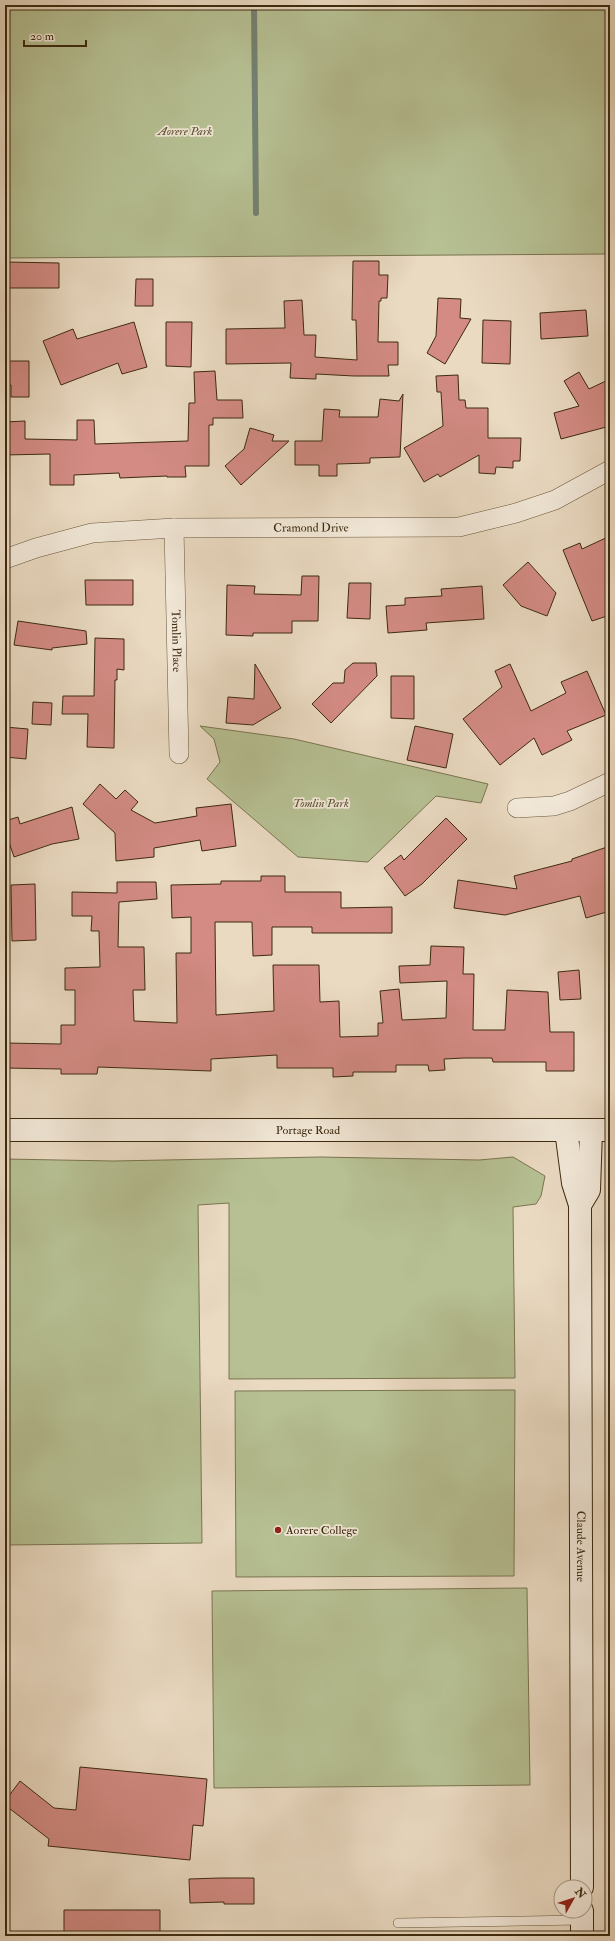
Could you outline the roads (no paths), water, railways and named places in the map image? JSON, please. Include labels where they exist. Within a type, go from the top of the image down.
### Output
[{"type":"main road","name":"Portage Road","points":[[5,1130],[600,1130]]},
{"type":"main road","name":"Claude Avenue","points":[[566,1130],[573,1183],[580,1205],[582,1879]]},
{"type":"main road","name":"Claude Avenue","points":[[580,1205],[589,1190],[600,1130]]},
{"type":"street","name":"Cramond Drive","points":[[5,559],[36,548],[92,533],[174,528],[459,527],[516,513],[555,500],[610,470]]},
{"type":"street","name":"Tomlin Place","points":[[174,528],[179,754]]},
{"type":"street","points":[[517,808],[554,806],[570,801],[610,782]]},
{"type":"lane","points":[[398,1923],[582,1922]]},
{"type":"waterway","points":[[254,5],[256,213]]},
{"type":"place","name":"Aorere College","points":[[278,1530]]},
{"type":"park label","name":"Aorere Park","points":[[185,131]]},
{"type":"park label","name":"Tomlin Park","points":[[321,803]]}]
